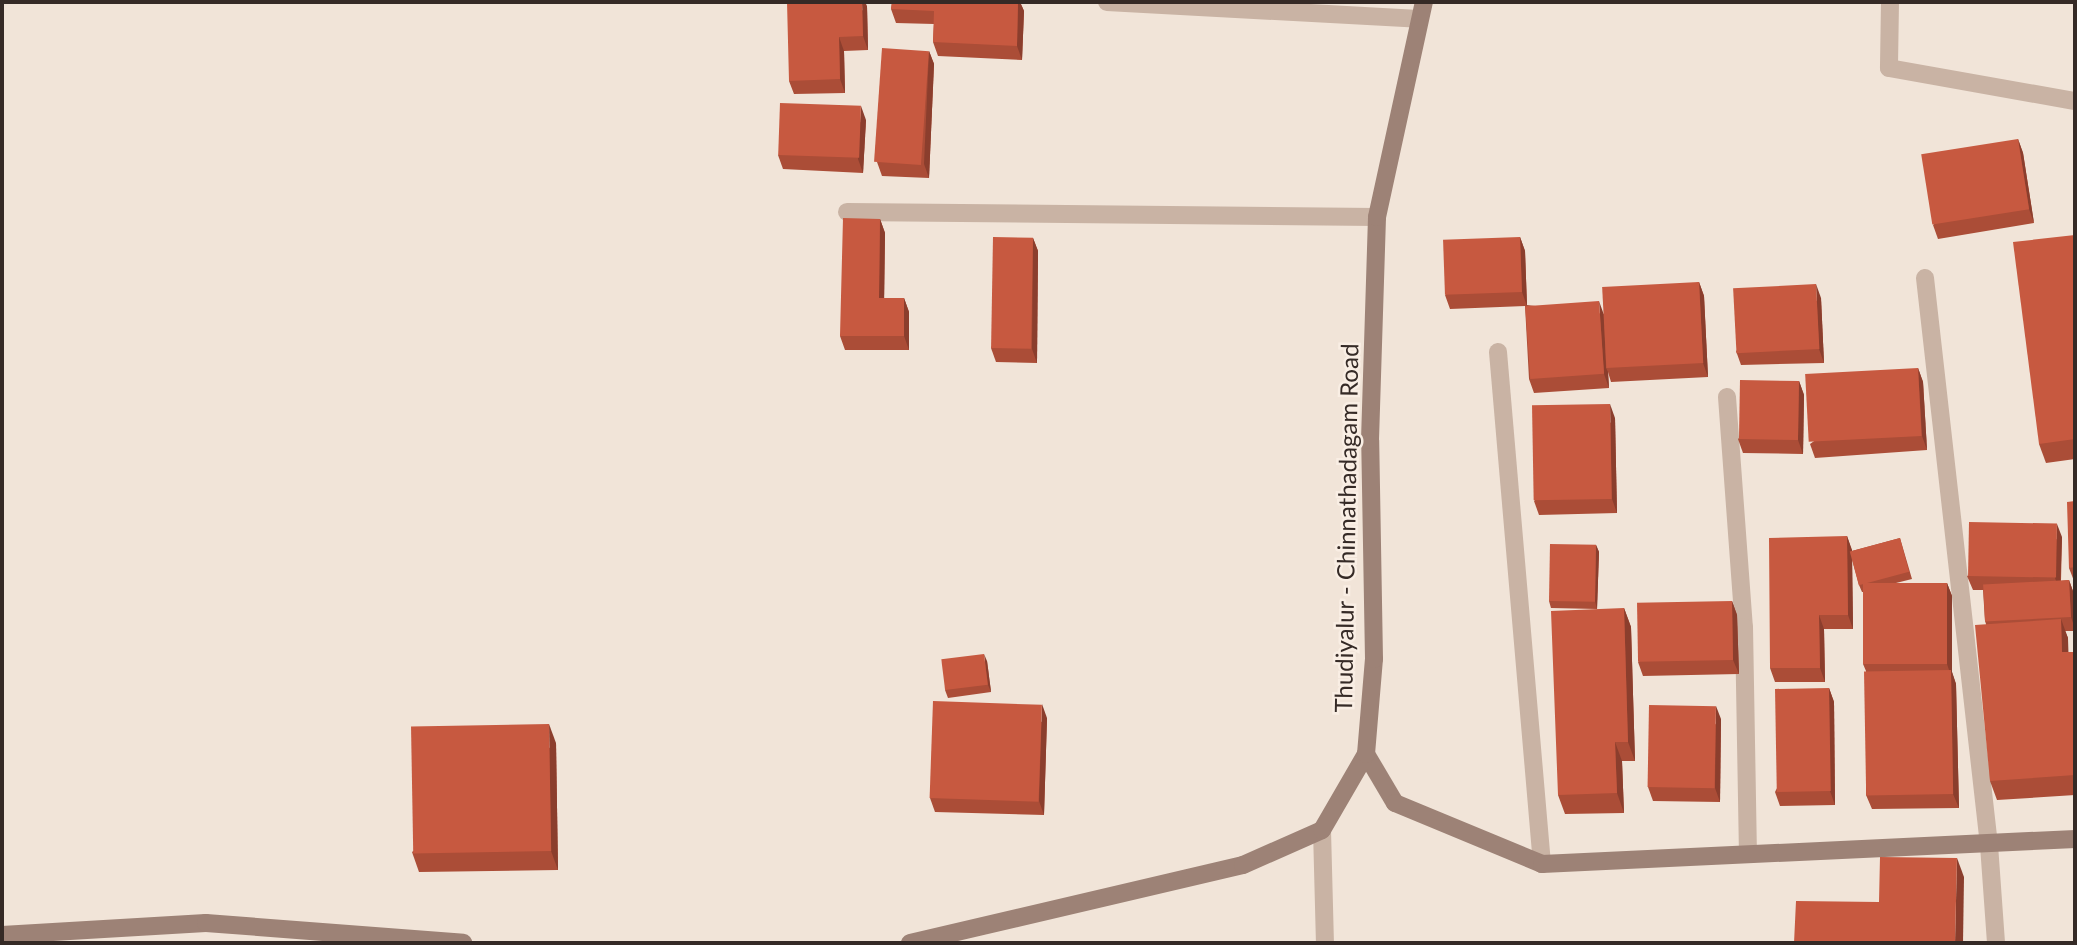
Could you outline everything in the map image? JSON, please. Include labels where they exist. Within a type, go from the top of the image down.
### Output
[{"type":"main road","name":"Thudiyalur - Chinnathadagam Road","points":[[1322,830],[1366,754],[1374,659],[1370,440],[1377,217],[1421,10]]},
{"type":"main road","points":[[1366,754],[1395,803],[1542,864],[2075,839]]},
{"type":"main road","points":[[910,943],[1243,865],[1322,830]]},
{"type":"main road","points":[[2,935],[206,923],[463,943]]},
{"type":"street","points":[[1107,2],[1421,10]]},
{"type":"street","points":[[1890,2],[1889,68],[2075,101]]},
{"type":"street","points":[[847,212],[1377,217]]},
{"type":"street","points":[[1925,278],[1989,845],[1996,943]]},
{"type":"street","points":[[1498,352],[1542,864]]},
{"type":"street","points":[[1727,397],[1744,627],[1748,854]]},
{"type":"street","points":[[1322,830],[1325,943]]},
{"type":"building","points":[[787,2],[862,2],[863,36],[839,37],[840,79],[789,81]]},
{"type":"building","points":[[892,2],[1018,2],[1017,46],[933,42],[934,11],[891,9]]},
{"type":"building","points":[[882,48],[929,51],[921,165],[874,162]]},
{"type":"building","points":[[780,103],[861,106],[859,158],[778,155]]},
{"type":"building","points":[[2018,139],[2029,209],[1932,224],[1921,154]]},
{"type":"building","points":[[843,218],[880,219],[879,298],[904,298],[904,336],[840,336]]},
{"type":"building","points":[[2075,235],[2075,439],[2039,444],[2013,242]]},
{"type":"building","points":[[993,237],[1033,238],[1031,349],[991,348]]},
{"type":"building","points":[[1520,237],[1522,292],[1445,295],[1443,240]]},
{"type":"building","points":[[1699,282],[1703,363],[1606,368],[1602,287]]},
{"type":"building","points":[[1816,284],[1819,349],[1737,353],[1733,288]]},
{"type":"building","points":[[1599,301],[1604,374],[1530,379],[1525,306]]},
{"type":"building","points":[[1918,368],[1922,436],[1809,442],[1805,374]]},
{"type":"building","points":[[1740,380],[1799,381],[1798,440],[1739,439]]},
{"type":"building","points":[[1610,404],[1612,499],[1534,500],[1532,405]]},
{"type":"building","points":[[2075,501],[2075,567],[2069,568],[2067,502]]},
{"type":"building","points":[[1969,522],[2057,524],[2056,578],[1968,576]]},
{"type":"building","points":[[1847,536],[1848,615],[1819,615],[1820,668],[1770,668],[1769,538]]},
{"type":"building","points":[[1900,538],[1909,572],[1859,585],[1850,551]]},
{"type":"building","points":[[1550,544],[1596,545],[1595,602],[1549,601]]},
{"type":"building","points":[[2069,580],[2071,617],[1985,621],[1983,585]]},
{"type":"building","points":[[1863,583],[1947,583],[1947,664],[1863,664]]},
{"type":"building","points":[[1732,601],[1733,660],[1638,662],[1637,603]]},
{"type":"building","points":[[1624,608],[1628,742],[1615,742],[1617,793],[1558,795],[1551,611]]},
{"type":"building","points":[[2061,619],[2062,652],[2075,652],[2075,775],[1990,781],[1975,625]]},
{"type":"building","points":[[984,654],[988,685],[945,690],[941,659]]},
{"type":"building","points":[[1951,670],[1953,794],[1866,795],[1864,672]]},
{"type":"building","points":[[1829,688],[1831,791],[1777,792],[1775,689]]},
{"type":"building","points":[[933,701],[1042,705],[1039,802],[930,798]]},
{"type":"building","points":[[1649,705],[1716,706],[1715,788],[1648,787]]},
{"type":"building","points":[[549,724],[551,851],[413,853],[411,726]]},
{"type":"building","points":[[1880,857],[1957,858],[1955,943],[1794,943],[1796,901],[1879,902]]}]
